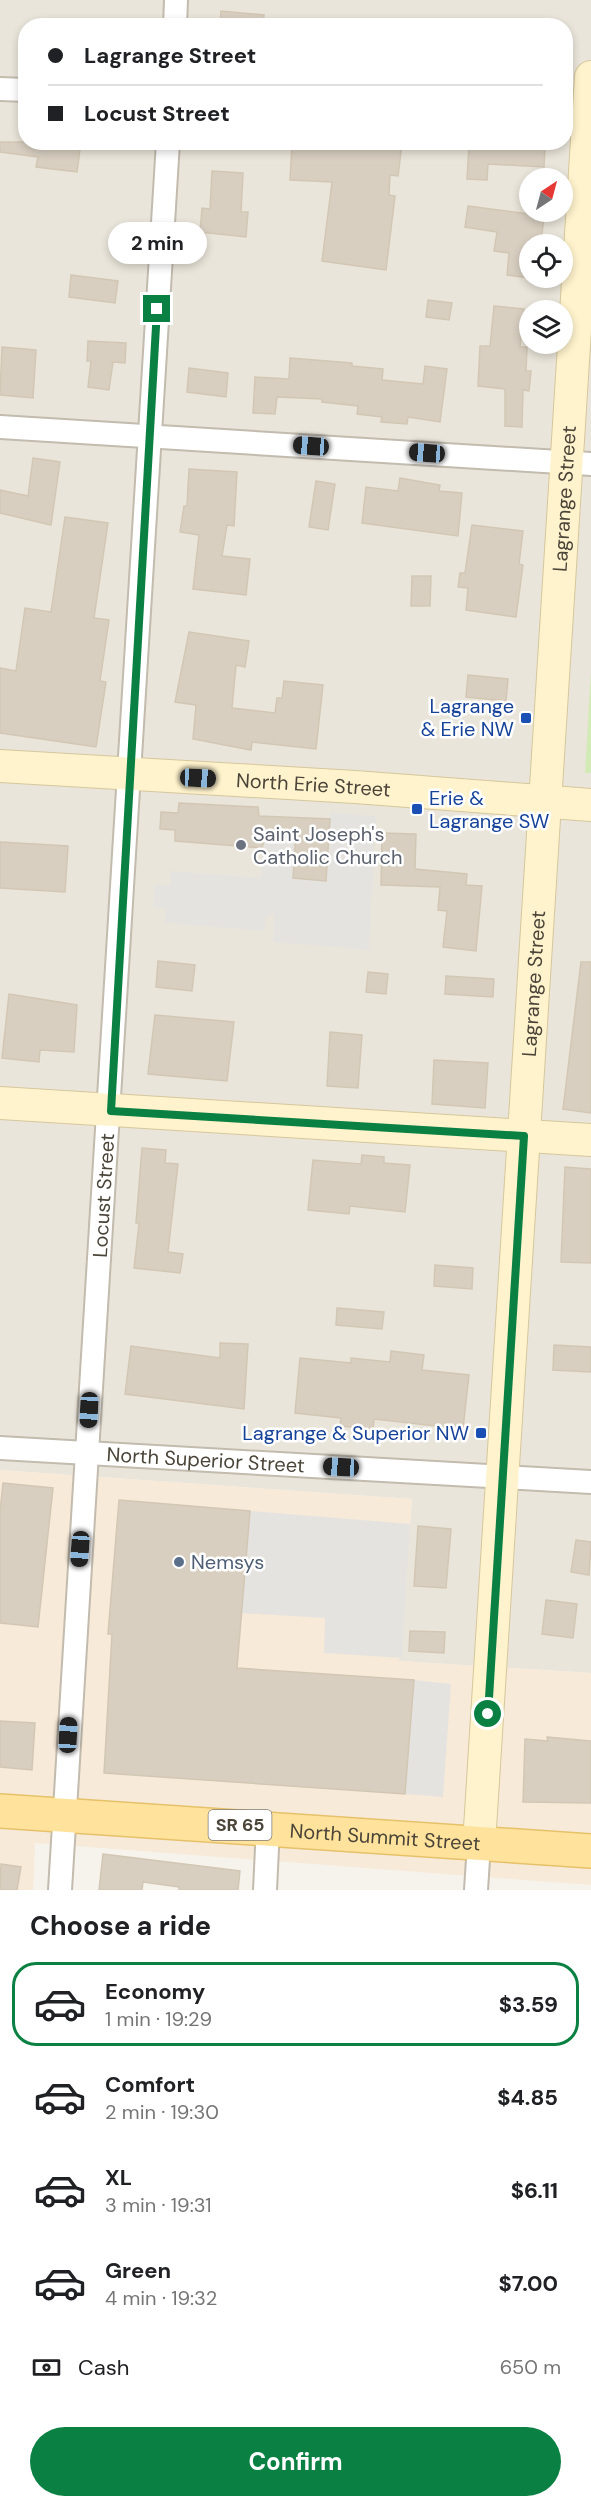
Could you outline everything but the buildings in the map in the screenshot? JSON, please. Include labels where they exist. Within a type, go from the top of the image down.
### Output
[{"type":"main road","name":"Lagrange Street","points":[[479,1844],[546,803],[578,463],[582,125],[591,76]]},
{"type":"main road","name":"North Erie Street","points":[[0,766],[355,787],[591,805]]},
{"type":"main road","points":[[0,1103],[591,1140]]},
{"type":"main road","name":"North Summit Street","points":[[0,1811],[268,1827],[591,1851]]},
{"type":"street","points":[[175,18],[176,0]]},
{"type":"street","points":[[0,89],[18,90]]},
{"type":"street","name":"Locust Street","points":[[60,1890],[86,1454],[111,1111],[167,150]]},
{"type":"street","points":[[0,427],[578,463]]},
{"type":"street","name":"North Superior Street","points":[[0,1448],[591,1482]]},
{"type":"street","points":[[265,1890],[268,1827]]},
{"type":"street","name":"Lagrange Street","points":[[476,1890],[479,1844]]},
{"type":"shaded area","points":[[0,0],[591,0],[591,1673],[399,1661],[412,1499],[0,1470]]},
{"type":"shaded area","points":[[330,813],[376,816],[369,950],[273,942],[274,915],[266,915],[265,931],[165,923],[166,908],[153,908],[154,885],[170,885],[171,871],[261,878],[264,841],[296,838],[293,878],[326,881]]},
{"type":"shaded area","points":[[0,1470],[412,1499],[399,1661],[591,1673],[591,1885],[35,1843],[33,1890],[0,1890]]},
{"type":"shaded area","points":[[250,1511],[410,1524],[402,1658],[324,1653],[325,1618],[241,1613]]},
{"type":"shaded area","points":[[414,1680],[451,1684],[443,1797],[405,1794]]},
{"type":"green space","points":[[591,671],[591,773],[585,773]]},
{"type":"place","name":"Lagrange & Erie NW","points":[[526,718]]},
{"type":"place","name":"Erie & Lagrange SW","points":[[417,809]]},
{"type":"place","name":"Saint Joseph's Catholic Church","points":[[241,845]]},
{"type":"place","name":"Lagrange & Superior NW","points":[[481,1433]]},
{"type":"place","name":"Nemsys","points":[[179,1562]]},
{"type":"route","points":[[157,309],[111,1111],[524,1136],[488,1714]]}]
